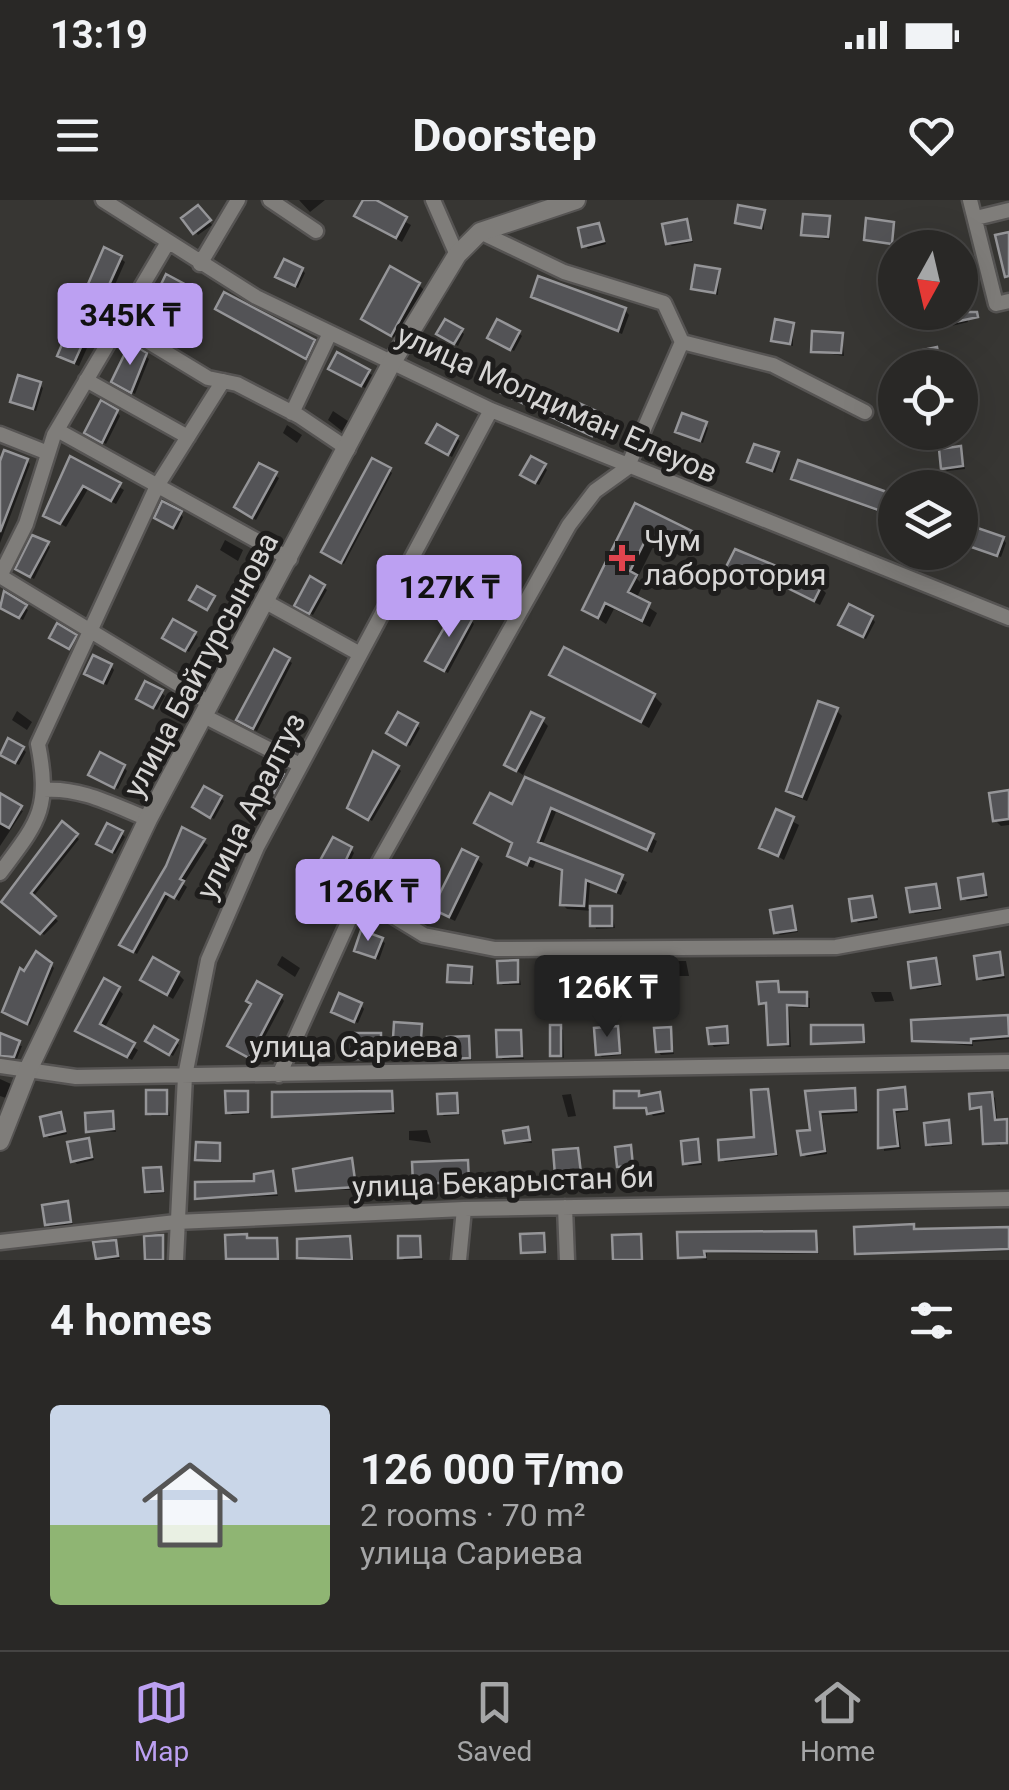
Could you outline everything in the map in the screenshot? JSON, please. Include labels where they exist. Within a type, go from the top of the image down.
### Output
[{"type":"street","name":"улица Молдиман Елеуов","points":[[103,200],[200,264],[330,333],[491,410],[627,468],[1009,618]]},
{"type":"street","points":[[200,264],[238,200]]},
{"type":"street","points":[[270,200],[316,231]]},
{"type":"street","points":[[433,200],[456,255]]},
{"type":"street","name":"улица Байтурсынова","points":[[0,1141],[28,1070],[148,820],[392,362],[456,255],[480,232],[576,200]]},
{"type":"street","points":[[970,200],[996,304],[1009,301]]},
{"type":"street","points":[[976,218],[1009,210]]},
{"type":"street","points":[[279,1075],[360,896],[570,525],[594,491],[627,468],[682,342],[664,303],[564,272],[480,232]]},
{"type":"street","points":[[168,242],[56,430],[26,524],[0,576],[300,766]]},
{"type":"street","points":[[120,324],[208,378],[292,413],[348,449]]},
{"type":"street","points":[[292,413],[330,333]]},
{"type":"street","points":[[682,342],[773,365],[865,412]]},
{"type":"street","points":[[86,380],[188,436]]},
{"type":"street","points":[[0,873],[40,819],[43,790],[38,744],[157,486],[223,381]]},
{"type":"street","name":"улица Аралтуз","points":[[176,1260],[184,1076],[208,960],[256,847],[491,410]]},
{"type":"street","points":[[56,430],[290,559]]},
{"type":"street","points":[[0,434],[48,453]]},
{"type":"street","points":[[266,602],[360,654]]},
{"type":"street","points":[[43,790],[83,793],[148,820]]},
{"type":"street","points":[[360,896],[424,935],[495,949],[836,946],[1009,916]]},
{"type":"street","name":"улица Сариева","points":[[0,1066],[76,1077],[1009,1062]]},
{"type":"street","name":"улица Бекарыстан би","points":[[0,1242],[176,1222],[464,1209],[1009,1200]]},
{"type":"street","points":[[565,1207],[567,1260]]},
{"type":"street","points":[[458,1260],[464,1209]]},
{"type":"building","points":[[363,200],[376,200],[407,217],[396,238],[354,216]]},
{"type":"building","points":[[198,205],[211,220],[193,234],[181,218]]},
{"type":"building","points":[[738,205],[765,210],[761,228],[735,223]]},
{"type":"building","points":[[803,214],[830,216],[828,237],[801,235]]},
{"type":"building","points":[[866,218],[894,222],[893,230],[878,230],[878,242],[864,240]]},
{"type":"building","points":[[687,219],[691,240],[666,244],[662,224]]},
{"type":"building","points":[[599,223],[604,241],[582,247],[578,228]]},
{"type":"building","points":[[1009,232],[1009,276],[1005,277],[995,235]]},
{"type":"building","points":[[104,247],[122,256],[74,363],[57,356]]},
{"type":"building","points":[[284,259],[303,268],[295,286],[275,277]]},
{"type":"building","points":[[695,265],[720,269],[715,293],[691,289]]},
{"type":"building","points":[[390,266],[420,283],[391,336],[361,319]]},
{"type":"building","points":[[166,274],[194,289],[184,309],[176,305],[163,331],[144,320]]},
{"type":"building","points":[[538,276],[626,308],[618,331],[531,297]]},
{"type":"building","points":[[224,292],[315,340],[306,359],[215,309]]},
{"type":"building","points":[[445,319],[463,329],[454,344],[436,334]]},
{"type":"building","points":[[497,319],[520,331],[510,350],[487,338]]},
{"type":"building","points":[[775,319],[794,323],[790,344],[771,341]]},
{"type":"building","points":[[812,331],[843,333],[841,353],[811,352]]},
{"type":"building","points":[[130,343],[147,353],[131,393],[111,382]]},
{"type":"building","points":[[337,352],[370,370],[361,386],[328,369]]},
{"type":"building","points":[[18,375],[41,382],[33,409],[10,402]]},
{"type":"building","points":[[509,377],[575,410],[579,403],[603,414],[592,436],[501,393]]},
{"type":"building","points":[[101,400],[118,410],[102,443],[84,433]]},
{"type":"building","points":[[682,413],[707,422],[700,441],[675,432]]},
{"type":"building","points":[[437,424],[458,436],[448,455],[426,443]]},
{"type":"building","points":[[754,444],[779,452],[772,471],[747,462]]},
{"type":"building","points":[[4,450],[28,459],[0,532],[0,461]]},
{"type":"building","points":[[939,450],[961,450],[963,466],[941,469]]},
{"type":"building","points":[[70,456],[121,483],[111,501],[83,486],[60,524],[43,516]]},
{"type":"building","points":[[531,456],[546,464],[535,483],[520,475]]},
{"type":"building","points":[[372,458],[391,468],[341,563],[321,552]]},
{"type":"building","points":[[798,460],[878,489],[878,510],[791,479]]},
{"type":"building","points":[[259,463],[277,472],[252,518],[234,507]]},
{"type":"building","points":[[162,501],[182,511],[173,528],[154,518]]},
{"type":"building","name":"Чум лаборотория","points":[[635,503],[692,531],[682,550],[649,533],[630,571],[637,575],[628,592],[650,603],[642,621],[605,603],[598,618],[582,610]]},
{"type":"building","points":[[978,528],[1004,537],[997,556],[978,549]]},
{"type":"building","points":[[32,535],[49,542],[30,577],[15,569]]},
{"type":"building","points":[[735,549],[822,585],[814,601],[767,578],[763,586],[726,567]]},
{"type":"building","points":[[310,576],[325,585],[309,614],[294,606]]},
{"type":"building","points":[[197,586],[215,596],[207,610],[189,600]]},
{"type":"building","points":[[4,591],[27,605],[19,618],[0,608]]},
{"type":"building","points":[[849,604],[873,616],[863,637],[838,625]]},
{"type":"building","points":[[455,609],[473,618],[444,671],[425,661]]},
{"type":"building","points":[[173,619],[196,632],[185,651],[162,638]]},
{"type":"building","points":[[57,623],[77,635],[69,649],[49,638]]},
{"type":"building","points":[[564,647],[655,694],[641,722],[549,675]]},
{"type":"building","points":[[274,649],[290,658],[253,729],[236,720]]},
{"type":"building","points":[[93,655],[112,664],[103,683],[84,674]]},
{"type":"building","points":[[145,681],[163,690],[153,708],[136,699]]},
{"type":"building","points":[[818,701],[838,708],[802,797],[786,791]]},
{"type":"building","points":[[398,712],[418,723],[406,745],[386,733]]},
{"type":"building","points":[[531,712],[544,718],[516,771],[504,765]]},
{"type":"building","points":[[8,738],[24,747],[15,763],[0,755]]},
{"type":"building","points":[[373,751],[399,766],[368,820],[347,808]]},
{"type":"building","points":[[100,752],[125,765],[114,788],[88,775]]},
{"type":"building","points":[[266,765],[284,774],[274,793],[256,782]]},
{"type":"building","points":[[525,777],[654,834],[647,850],[551,808],[538,842],[623,875],[616,892],[586,880],[584,906],[560,905],[562,870],[530,858],[527,865],[507,856],[512,843],[474,823],[490,793],[512,804]]},
{"type":"building","points":[[204,786],[222,796],[210,818],[192,807]]},
{"type":"building","points":[[1009,790],[1009,819],[993,821],[989,793]]},
{"type":"building","points":[[0,793],[22,806],[9,828],[0,823]]},
{"type":"building","points":[[776,809],[794,817],[778,856],[759,848]]},
{"type":"building","points":[[62,821],[78,834],[31,893],[56,916],[40,934],[1,902]]},
{"type":"building","points":[[107,823],[123,831],[112,852],[96,844]]},
{"type":"building","points":[[182,827],[205,839],[180,879],[184,881],[174,898],[165,893],[133,952],[119,945],[166,866]]},
{"type":"building","points":[[333,837],[352,847],[324,907],[301,895]]},
{"type":"building","points":[[462,849],[478,857],[449,917],[432,909]]},
{"type":"building","points":[[983,874],[986,895],[961,899],[958,878]]},
{"type":"building","points":[[936,884],[940,908],[910,912],[906,888]]},
{"type":"building","points":[[872,896],[876,917],[852,921],[849,899]]},
{"type":"building","points":[[590,906],[612,906],[612,926],[590,926]]},
{"type":"building","points":[[792,906],[796,930],[774,933],[770,910]]},
{"type":"building","points":[[361,930],[383,938],[375,958],[354,951]]},
{"type":"building","points":[[36,951],[52,963],[27,1024],[2,1012],[20,968],[24,971]]},
{"type":"building","points":[[1000,952],[1003,975],[977,979],[974,956]]},
{"type":"building","points":[[153,957],[179,972],[167,995],[140,980]]},
{"type":"building","points":[[936,958],[940,984],[911,988],[908,962]]},
{"type":"building","points":[[568,959],[624,959],[626,983],[569,981]]},
{"type":"building","points":[[518,960],[518,982],[498,983],[497,961]]},
{"type":"building","points":[[448,965],[472,967],[471,983],[447,982]]},
{"type":"building","points":[[104,978],[120,987],[100,1024],[135,1043],[127,1057],[75,1031]]},
{"type":"building","points":[[257,981],[282,995],[249,1058],[227,1046],[251,1004],[246,1001]]},
{"type":"building","points":[[778,981],[779,992],[807,992],[807,1006],[787,1005],[788,1044],[768,1045],[766,1003],[759,1004],[757,982]]},
{"type":"building","points":[[339,993],[362,1003],[354,1022],[331,1012]]},
{"type":"building","points":[[1008,1015],[1009,1036],[971,1039],[971,1043],[912,1041],[911,1020]]},
{"type":"building","points":[[394,1022],[422,1024],[421,1040],[393,1038]]},
{"type":"building","points":[[550,1025],[561,1025],[561,1056],[550,1056]]},
{"type":"building","points":[[811,1025],[863,1025],[864,1042],[811,1044]]},
{"type":"building","points":[[154,1026],[178,1040],[169,1055],[145,1041]]},
{"type":"building","points":[[618,1026],[620,1053],[596,1055],[594,1028]]},
{"type":"building","points":[[727,1026],[728,1043],[709,1044],[707,1028]]},
{"type":"building","points":[[671,1027],[672,1051],[656,1052],[654,1028]]},
{"type":"building","points":[[496,1030],[521,1030],[522,1056],[497,1057]]},
{"type":"building","points":[[0,1033],[20,1041],[14,1057],[0,1056]]},
{"type":"building","points":[[355,1033],[381,1033],[381,1059],[355,1059]]},
{"type":"building","points":[[469,1036],[470,1058],[448,1059],[447,1037]]},
{"type":"building","points":[[905,1087],[907,1109],[894,1110],[898,1146],[878,1148],[878,1090]]},
{"type":"building","points":[[855,1088],[856,1110],[820,1112],[825,1151],[801,1155],[797,1131],[810,1130],[805,1091]]},
{"type":"building","points":[[768,1089],[776,1154],[719,1160],[718,1140],[754,1137],[751,1090]]},
{"type":"building","points":[[146,1090],[167,1090],[167,1114],[146,1114]]},
{"type":"building","points":[[225,1091],[248,1091],[248,1112],[226,1113]]},
{"type":"building","points":[[392,1091],[393,1111],[272,1117],[272,1092]]},
{"type":"building","points":[[614,1091],[639,1091],[639,1096],[660,1092],[663,1111],[647,1114],[646,1108],[614,1108]]},
{"type":"building","points":[[992,1092],[995,1120],[1007,1119],[1007,1143],[983,1144],[981,1107],[970,1109],[969,1094]]},
{"type":"building","points":[[457,1093],[458,1113],[438,1114],[437,1094]]},
{"type":"building","points":[[113,1111],[114,1129],[86,1132],[85,1113]]},
{"type":"building","points":[[61,1112],[65,1131],[44,1136],[40,1117]]},
{"type":"building","points":[[949,1120],[951,1143],[926,1145],[924,1123]]},
{"type":"building","points":[[528,1127],[530,1140],[505,1143],[503,1131]]},
{"type":"building","points":[[89,1138],[92,1157],[71,1162],[67,1142]]},
{"type":"building","points":[[698,1139],[700,1162],[683,1164],[681,1141]]},
{"type":"building","points":[[196,1142],[220,1143],[220,1161],[195,1160]]},
{"type":"building","points":[[631,1145],[633,1166],[617,1167],[615,1147]]},
{"type":"building","points":[[578,1148],[581,1173],[555,1175],[553,1150]]},
{"type":"building","points":[[352,1158],[356,1187],[296,1191],[293,1169]]},
{"type":"building","points":[[468,1160],[469,1182],[413,1184],[412,1162]]},
{"type":"building","points":[[161,1167],[163,1191],[145,1192],[143,1168]]},
{"type":"building","points":[[273,1171],[276,1193],[195,1199],[195,1182],[254,1181],[254,1174]]},
{"type":"building","points":[[68,1201],[71,1222],[45,1225],[42,1205]]},
{"type":"building","points":[[914,1224],[914,1229],[1009,1227],[1009,1249],[855,1254],[854,1227]]},
{"type":"building","points":[[816,1231],[817,1252],[704,1251],[705,1257],[678,1258],[677,1232]]},
{"type":"building","points":[[544,1233],[545,1252],[521,1253],[520,1234]]},
{"type":"building","points":[[247,1234],[247,1238],[277,1238],[278,1259],[226,1259],[225,1235]]},
{"type":"building","points":[[641,1234],[642,1260],[613,1260],[612,1235]]},
{"type":"building","points":[[163,1235],[163,1260],[145,1260],[144,1236]]},
{"type":"building","points":[[350,1236],[352,1260],[297,1258],[297,1239]]},
{"type":"building","points":[[398,1236],[420,1236],[421,1257],[398,1258]]},
{"type":"building","points":[[116,1240],[118,1256],[96,1259],[93,1242]]},
{"type":"place","name":"Чум лаборотория","points":[[622,558]]}]
